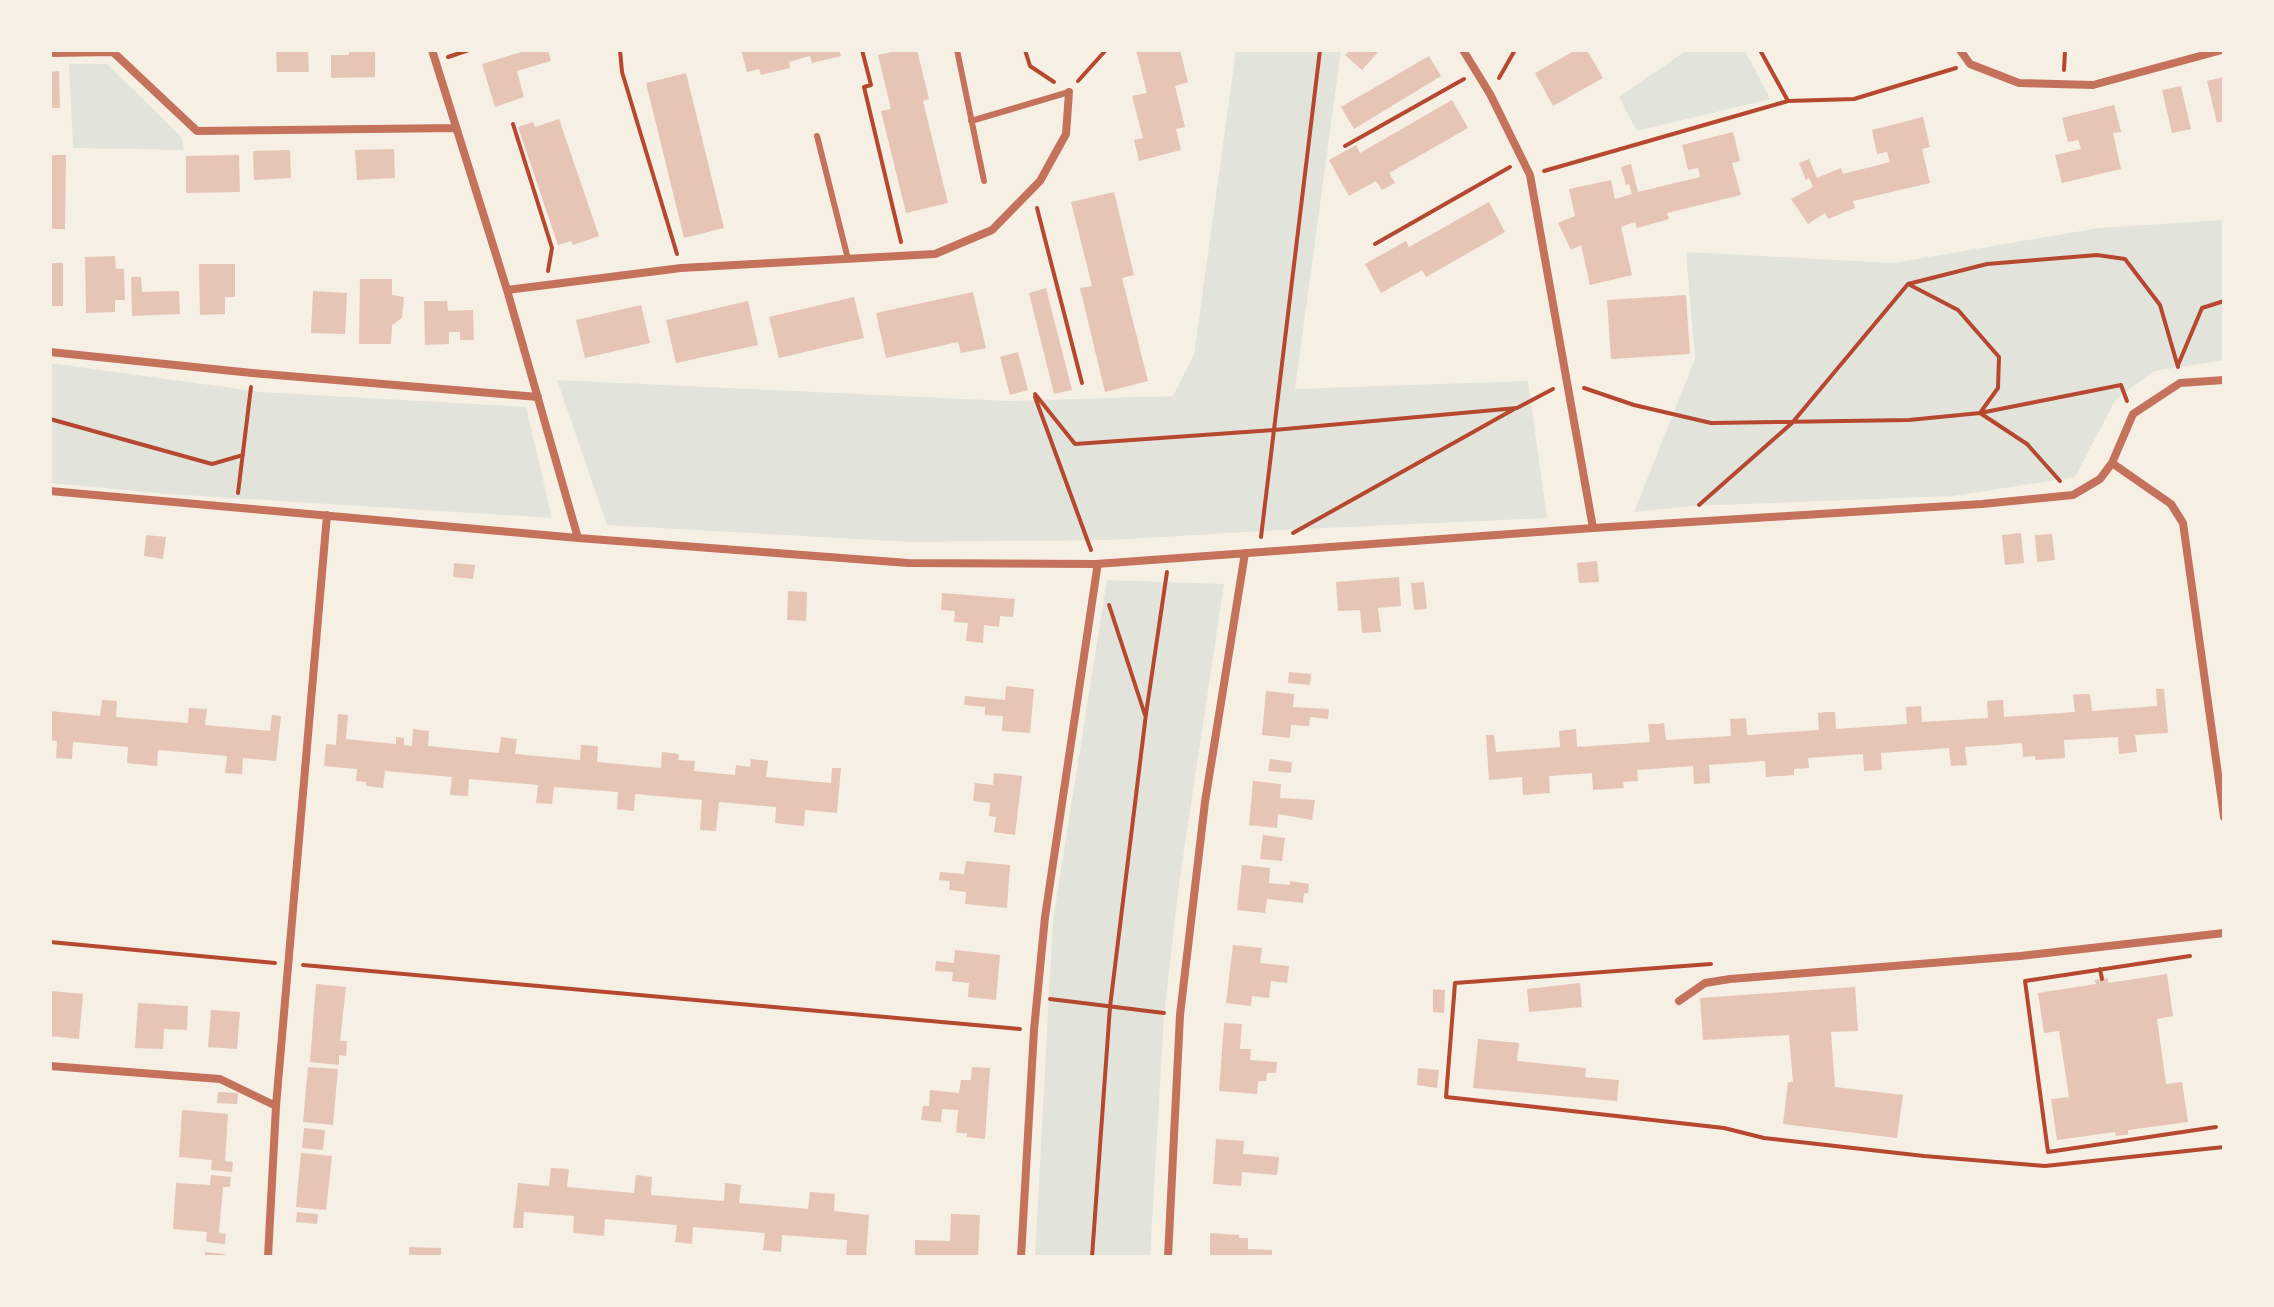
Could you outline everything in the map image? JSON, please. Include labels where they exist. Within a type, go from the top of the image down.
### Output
[{"type":"street","points":[[432,50],[507,290],[578,538]]},
{"type":"street","points":[[1463,50],[1490,94],[1530,175],[1593,528]]},
{"type":"street","points":[[1960,50],[1970,64],[2019,83],[2093,85],[2222,50]]},
{"type":"street","points":[[50,53],[113,52],[197,131],[456,128]]},
{"type":"street","points":[[507,290],[681,268],[935,254],[992,230],[1040,181],[1066,134],[1069,92]]},
{"type":"street","points":[[50,352],[538,397]]},
{"type":"street","points":[[50,491],[578,538],[908,563],[1096,564],[1982,504],[2073,495],[2100,479],[2112,463],[2133,414],[2180,383],[2224,380]]},
{"type":"street","points":[[2112,463],[2171,504],[2183,523],[2224,817]]},
{"type":"street","points":[[268,1257],[287,964],[327,515]]},
{"type":"street","points":[[1168,1257],[1180,1015],[1205,802],[1245,553]]},
{"type":"street","points":[[1021,1257],[1034,1030],[1045,917],[1096,564]]},
{"type":"street","points":[[1679,1001],[1705,983],[1730,979],[2020,956],[2224,933]]},
{"type":"street","points":[[50,1066],[220,1079],[276,1106]]},
{"type":"lane","points":[[957,50],[984,181]]},
{"type":"lane","points":[[971,121],[1069,92]]},
{"type":"lane","points":[[817,136],[848,259]]},
{"type":"path","points":[[620,50],[622,72],[681,268]]},
{"type":"path","points":[[862,50],[871,85],[864,87],[904,256]]},
{"type":"path","points":[[1025,50],[1030,66],[1069,92],[1106,50]]},
{"type":"path","points":[[1259,552],[1320,50]]},
{"type":"path","points":[[1490,94],[1515,50]]},
{"type":"path","points":[[1760,50],[1788,101]]},
{"type":"path","points":[[1530,175],[1788,101],[1854,99],[1970,64]]},
{"type":"path","points":[[1345,146],[1476,72]]},
{"type":"path","points":[[513,124],[552,248],[546,285]]},
{"type":"path","points":[[1375,244],[1522,160]]},
{"type":"path","points":[[1032,189],[1082,383]]},
{"type":"path","points":[[1679,523],[1792,423],[1908,284],[1987,264],[2097,255],[2125,259],[2160,305],[2178,365],[2180,383]]},
{"type":"path","points":[[1908,284],[1958,310],[1999,357],[1998,388],[1980,413]]},
{"type":"path","points":[[2178,365],[2202,308],[2224,301]]},
{"type":"path","points":[[237,507],[252,373]]},
{"type":"path","points":[[1286,537],[1567,383],[1634,405],[1711,423],[1909,420],[1980,413],[2121,385],[2133,414]]},
{"type":"path","points":[[1096,564],[1035,394],[1075,444],[1517,408]]},
{"type":"path","points":[[1980,413],[2027,444],[2073,495]]},
{"type":"path","points":[[50,419],[212,464],[243,455]]},
{"type":"path","points":[[1092,1257],[1110,1007],[1169,558]]},
{"type":"path","points":[[1107,599],[1146,718]]},
{"type":"path","points":[[50,942],[1034,1030],[1050,999],[1180,1015]]},
{"type":"path","points":[[2190,956],[2025,981],[2048,1152],[2123,1138],[2216,1127]]},
{"type":"path","points":[[1713,964],[1455,983],[1446,1097],[1724,1128],[1764,1138],[2045,1166],[2224,1147]]},
{"type":"path","points":[[2100,969],[2102,979]]},
{"type":"shaded area","points":[[1236,50],[1341,50],[1295,389],[1528,381],[1547,518],[1110,540],[910,542],[607,525],[557,380],[1008,401],[1173,396],[1194,355]]},
{"type":"shaded area","points":[[1687,50],[1745,50],[1770,99],[1637,131],[1619,97]]},
{"type":"shaded area","points":[[69,64],[107,64],[182,138],[184,150],[73,148]]},
{"type":"shaded area","points":[[2224,220],[2224,360],[2154,371],[2116,399],[2075,477],[1953,496],[1692,506],[1634,512],[1695,359],[1686,252],[1893,263],[2099,228]]},
{"type":"shaded area","points":[[50,363],[261,392],[526,407],[552,518],[168,494],[50,483]]},
{"type":"shaded area","points":[[1107,580],[1224,584],[1179,884],[1164,1016],[1150,1257],[1035,1257],[1053,920]]},
{"type":"building","points":[[276,50],[308,50],[309,72],[277,72]]},
{"type":"building","points":[[349,50],[375,50],[375,77],[331,78],[331,55],[349,55]]},
{"type":"building","points":[[528,50],[548,50],[551,61],[517,71],[524,97],[495,107],[482,64]]},
{"type":"building","points":[[741,50],[839,50],[841,56],[812,63],[810,56],[789,62],[790,68],[761,75],[759,69],[747,72]]},
{"type":"building","points":[[917,50],[929,99],[923,101],[948,203],[906,213],[881,111],[891,109],[878,55]]},
{"type":"building","points":[[1136,50],[1180,50],[1188,82],[1175,86],[1185,127],[1176,129],[1181,150],[1139,161],[1134,140],[1143,138],[1132,96],[1147,93]]},
{"type":"building","points":[[1350,50],[1380,50],[1362,70],[1345,55]]},
{"type":"building","points":[[1576,50],[1587,50],[1603,78],[1553,106],[1535,73]]},
{"type":"building","points":[[1429,56],[1441,76],[1354,129],[1341,107]]},
{"type":"building","points":[[59,71],[60,108],[50,108],[50,72]]},
{"type":"building","points":[[686,73],[724,228],[684,238],[646,83]]},
{"type":"building","points":[[2224,77],[2224,121],[2217,123],[2207,81]]},
{"type":"building","points":[[2181,86],[2191,129],[2172,133],[2162,90]]},
{"type":"building","points":[[1452,100],[1468,128],[1389,173],[1395,183],[1382,190],[1376,181],[1349,196],[1329,160],[1356,145],[1360,153]]},
{"type":"building","points":[[2114,105],[2121,132],[2113,133],[2121,169],[2062,183],[2055,155],[2081,149],[2078,140],[2068,142],[2062,118]]},
{"type":"building","points":[[1923,117],[1930,147],[1922,149],[1930,183],[1853,201],[1855,208],[1828,219],[1825,213],[1808,224],[1791,199],[1813,187],[1809,178],[1806,180],[1799,163],[1809,159],[1817,178],[1841,168],[1843,174],[1890,162],[1887,152],[1877,154],[1872,130]]},
{"type":"building","points":[[559,119],[599,236],[573,245],[571,241],[558,245],[518,127],[533,122],[535,127]]},
{"type":"building","points":[[1733,132],[1740,161],[1732,163],[1741,195],[1667,213],[1669,219],[1637,228],[1635,222],[1621,227],[1632,275],[1590,285],[1581,245],[1571,250],[1558,223],[1575,216],[1569,189],[1611,180],[1615,199],[1632,194],[1621,167],[1631,164],[1638,192],[1700,177],[1698,168],[1688,170],[1682,145]]},
{"type":"building","points":[[394,149],[395,178],[357,180],[355,150]]},
{"type":"building","points":[[290,150],[291,178],[254,180],[253,151]]},
{"type":"building","points":[[50,155],[66,155],[65,229],[50,229]]},
{"type":"building","points":[[239,155],[240,192],[186,193],[186,156]]},
{"type":"building","points":[[1114,192],[1134,275],[1122,278],[1148,381],[1105,392],[1080,288],[1092,286],[1071,202]]},
{"type":"building","points":[[1489,202],[1505,232],[1426,277],[1422,270],[1381,293],[1365,264],[1406,241],[1409,247]]},
{"type":"building","points":[[115,256],[116,269],[124,269],[125,300],[115,300],[115,312],[86,313],[85,257]]},
{"type":"building","points":[[50,263],[63,263],[63,306],[50,306]]},
{"type":"building","points":[[199,264],[235,264],[235,297],[225,297],[225,314],[200,315]]},
{"type":"building","points":[[131,277],[141,277],[142,292],[179,291],[180,314],[132,316]]},
{"type":"building","points":[[360,279],[392,279],[392,295],[404,297],[402,318],[392,325],[391,344],[359,344]]},
{"type":"building","points":[[1046,288],[1072,390],[1054,394],[1029,293]]},
{"type":"building","points":[[313,291],[347,293],[345,334],[311,333]]},
{"type":"building","points":[[973,292],[986,348],[961,353],[958,342],[886,358],[876,313]]},
{"type":"building","points":[[1686,295],[1690,354],[1611,359],[1607,300]]},
{"type":"building","points":[[854,297],[864,338],[779,358],[769,317]]},
{"type":"building","points":[[424,301],[447,301],[448,311],[473,310],[474,340],[460,340],[460,332],[449,332],[449,344],[425,345]]},
{"type":"building","points":[[748,301],[758,345],[676,363],[666,320]]},
{"type":"building","points":[[641,305],[650,343],[585,358],[576,320]]},
{"type":"building","points":[[1018,352],[1028,390],[1010,395],[1000,357]]},
{"type":"building","points":[[2021,533],[2024,563],[2005,565],[2002,535]]},
{"type":"building","points":[[2052,534],[2055,560],[2037,562],[2035,535]]},
{"type":"building","points":[[146,535],[166,537],[163,559],[144,556]]},
{"type":"building","points":[[1597,561],[1599,582],[1579,583],[1577,563]]},
{"type":"building","points":[[454,563],[475,565],[473,579],[453,577]]},
{"type":"building","points":[[1399,577],[1401,606],[1378,608],[1381,632],[1362,633],[1360,610],[1338,611],[1336,582]]},
{"type":"building","points":[[1424,582],[1427,609],[1414,610],[1411,583]]},
{"type":"building","points":[[788,591],[807,592],[806,621],[787,620]]},
{"type":"building","points":[[942,593],[1015,599],[1013,617],[1000,616],[999,627],[984,625],[983,643],[966,641],[968,623],[954,622],[955,611],[941,610]]},
{"type":"building","points":[[1289,672],[1311,674],[1310,685],[1288,683]]},
{"type":"building","points":[[1006,686],[1034,689],[1030,733],[1002,731],[1003,716],[985,715],[985,707],[964,705],[965,696],[1005,700]]},
{"type":"building","points":[[2156,689],[2164,689],[2168,733],[2135,735],[2137,752],[2119,754],[2118,737],[2064,740],[2065,758],[2035,760],[2035,756],[2023,757],[2022,743],[1965,747],[1967,765],[1951,766],[1949,748],[1881,753],[1882,770],[1864,771],[1863,754],[1808,758],[1809,768],[1794,769],[1794,775],[1766,777],[1765,761],[1709,765],[1710,783],[1694,784],[1693,766],[1637,770],[1638,781],[1623,782],[1624,788],[1593,790],[1592,773],[1549,776],[1550,793],[1523,795],[1522,777],[1489,780],[1486,735],[1494,735],[1496,752],[1560,747],[1559,731],[1576,729],[1577,747],[1650,742],[1648,724],[1664,723],[1666,740],[1731,736],[1730,719],[1746,718],[1747,735],[1819,730],[1818,713],[1835,712],[1836,729],[1907,724],[1906,707],[1921,706],[1922,722],[1988,718],[1987,701],[2003,700],[2004,717],[2075,712],[2073,695],[2082,694],[2090,694],[2092,711],[2157,706]]},
{"type":"building","points":[[1266,691],[1294,694],[1293,707],[1329,709],[1328,719],[1310,717],[1309,726],[1291,725],[1290,738],[1262,735]]},
{"type":"building","points":[[102,700],[117,701],[116,717],[188,723],[189,708],[207,709],[205,725],[270,731],[272,715],[281,716],[276,761],[243,758],[242,774],[225,773],[227,756],[158,750],[157,766],[127,763],[128,747],[73,742],[72,759],[56,758],[57,741],[50,740],[50,711],[100,716]]},
{"type":"building","points":[[338,714],[348,715],[346,739],[396,744],[396,737],[404,738],[404,745],[412,746],[413,729],[429,731],[428,746],[499,753],[501,737],[517,739],[515,754],[580,760],[581,745],[598,746],[597,762],[661,768],[662,752],[679,754],[678,760],[695,761],[694,771],[735,775],[736,765],[750,767],[751,759],[768,761],[766,777],[831,783],[832,768],[841,768],[837,813],[805,810],[804,826],[775,823],[776,807],[719,802],[716,831],[700,830],[702,800],[635,794],[634,811],[617,809],[618,792],[554,787],[552,804],[536,803],[538,785],[469,779],[468,796],[450,795],[452,777],[385,771],[383,788],[366,786],[366,782],[356,781],[357,769],[324,766],[326,744],[336,745]]},
{"type":"building","points":[[1270,759],[1292,762],[1291,773],[1268,771]]},
{"type":"building","points":[[994,773],[1022,776],[1015,835],[994,832],[996,817],[989,816],[990,803],[973,801],[975,783],[993,785]]},
{"type":"building","points":[[1253,781],[1281,784],[1280,798],[1315,800],[1312,820],[1278,814],[1277,828],[1249,825]]},
{"type":"building","points":[[1263,835],[1285,838],[1282,861],[1260,859]]},
{"type":"building","points":[[966,861],[1010,865],[1007,908],[965,904],[966,892],[949,890],[950,881],[939,880],[940,872],[964,874]]},
{"type":"building","points":[[1242,865],[1270,868],[1269,883],[1290,885],[1290,881],[1309,884],[1308,894],[1304,893],[1303,903],[1267,899],[1265,913],[1237,910]]},
{"type":"building","points":[[1233,945],[1262,948],[1260,963],[1289,966],[1287,983],[1271,981],[1269,998],[1252,996],[1251,1006],[1226,1003]]},
{"type":"building","points":[[955,950],[1000,955],[996,1000],[968,997],[969,983],[952,981],[953,972],[935,971],[936,961],[954,963]]},
{"type":"building","points":[[2167,974],[2173,1016],[2157,1019],[2166,1084],[2182,1082],[2188,1122],[2128,1130],[2128,1135],[2116,1136],[2115,1132],[2057,1140],[2051,1099],[2069,1097],[2059,1031],[2044,1033],[2038,993],[2096,984],[2095,980],[2108,978],[2108,983]]},
{"type":"building","points":[[1580,983],[1582,1007],[1529,1012],[1527,989]]},
{"type":"building","points":[[316,984],[346,987],[340,1041],[347,1041],[346,1056],[339,1055],[339,1065],[310,1062]]},
{"type":"building","points":[[1855,987],[1858,1031],[1831,1032],[1835,1087],[1903,1095],[1897,1138],[1783,1124],[1788,1082],[1793,1082],[1789,1035],[1703,1040],[1700,998]]},
{"type":"building","points":[[1433,989],[1445,990],[1444,1013],[1433,1012]]},
{"type":"building","points":[[50,991],[83,994],[79,1039],[50,1036]]},
{"type":"building","points":[[138,1003],[188,1006],[187,1030],[164,1029],[163,1049],[135,1048]]},
{"type":"building","points":[[211,1010],[240,1012],[237,1049],[208,1047]]},
{"type":"building","points":[[1224,1023],[1242,1024],[1240,1049],[1251,1049],[1250,1060],[1277,1062],[1276,1073],[1267,1073],[1266,1081],[1258,1081],[1257,1094],[1219,1091]]},
{"type":"building","points":[[1478,1039],[1519,1043],[1517,1061],[1586,1068],[1585,1077],[1619,1080],[1617,1101],[1473,1088]]},
{"type":"building","points":[[308,1067],[338,1069],[333,1125],[303,1122]]},
{"type":"building","points":[[972,1067],[990,1068],[985,1139],[956,1133],[958,1110],[942,1109],[941,1122],[921,1120],[923,1106],[929,1106],[930,1090],[959,1093],[961,1080],[971,1080]]},
{"type":"building","points":[[1418,1068],[1439,1070],[1437,1088],[1417,1085]]},
{"type":"building","points":[[218,1092],[238,1093],[237,1104],[217,1103]]},
{"type":"building","points":[[182,1110],[228,1114],[225,1161],[233,1162],[232,1172],[211,1170],[212,1160],[179,1157]]},
{"type":"building","points":[[304,1128],[325,1130],[323,1150],[302,1148]]},
{"type":"building","points":[[1216,1139],[1244,1141],[1243,1154],[1279,1157],[1277,1175],[1242,1172],[1241,1186],[1213,1184]]},
{"type":"building","points":[[301,1153],[332,1156],[326,1210],[296,1207]]},
{"type":"building","points":[[551,1168],[569,1169],[567,1187],[634,1193],[636,1175],[652,1177],[651,1195],[724,1201],[725,1183],[741,1185],[739,1203],[808,1209],[810,1192],[835,1194],[834,1211],[869,1215],[866,1257],[846,1257],[847,1240],[782,1235],[781,1252],[763,1250],[765,1233],[693,1227],[692,1244],[675,1242],[677,1225],[605,1219],[604,1236],[573,1233],[574,1216],[524,1212],[523,1228],[513,1228],[518,1183],[549,1186]]},
{"type":"building","points":[[211,1175],[231,1177],[230,1187],[223,1187],[219,1233],[226,1234],[225,1244],[206,1242],[207,1232],[173,1229],[176,1183],[210,1185]]},
{"type":"building","points":[[297,1212],[318,1214],[317,1224],[296,1222]]},
{"type":"building","points":[[951,1214],[980,1215],[978,1257],[915,1256],[915,1240],[950,1241]]},
{"type":"building","points":[[1210,1233],[1248,1238],[1248,1249],[1272,1250],[1272,1257],[1210,1257]]},
{"type":"building","points":[[409,1247],[441,1248],[441,1257],[409,1257]]},
{"type":"building","points":[[205,1252],[225,1254],[224,1257],[205,1257]]}]
